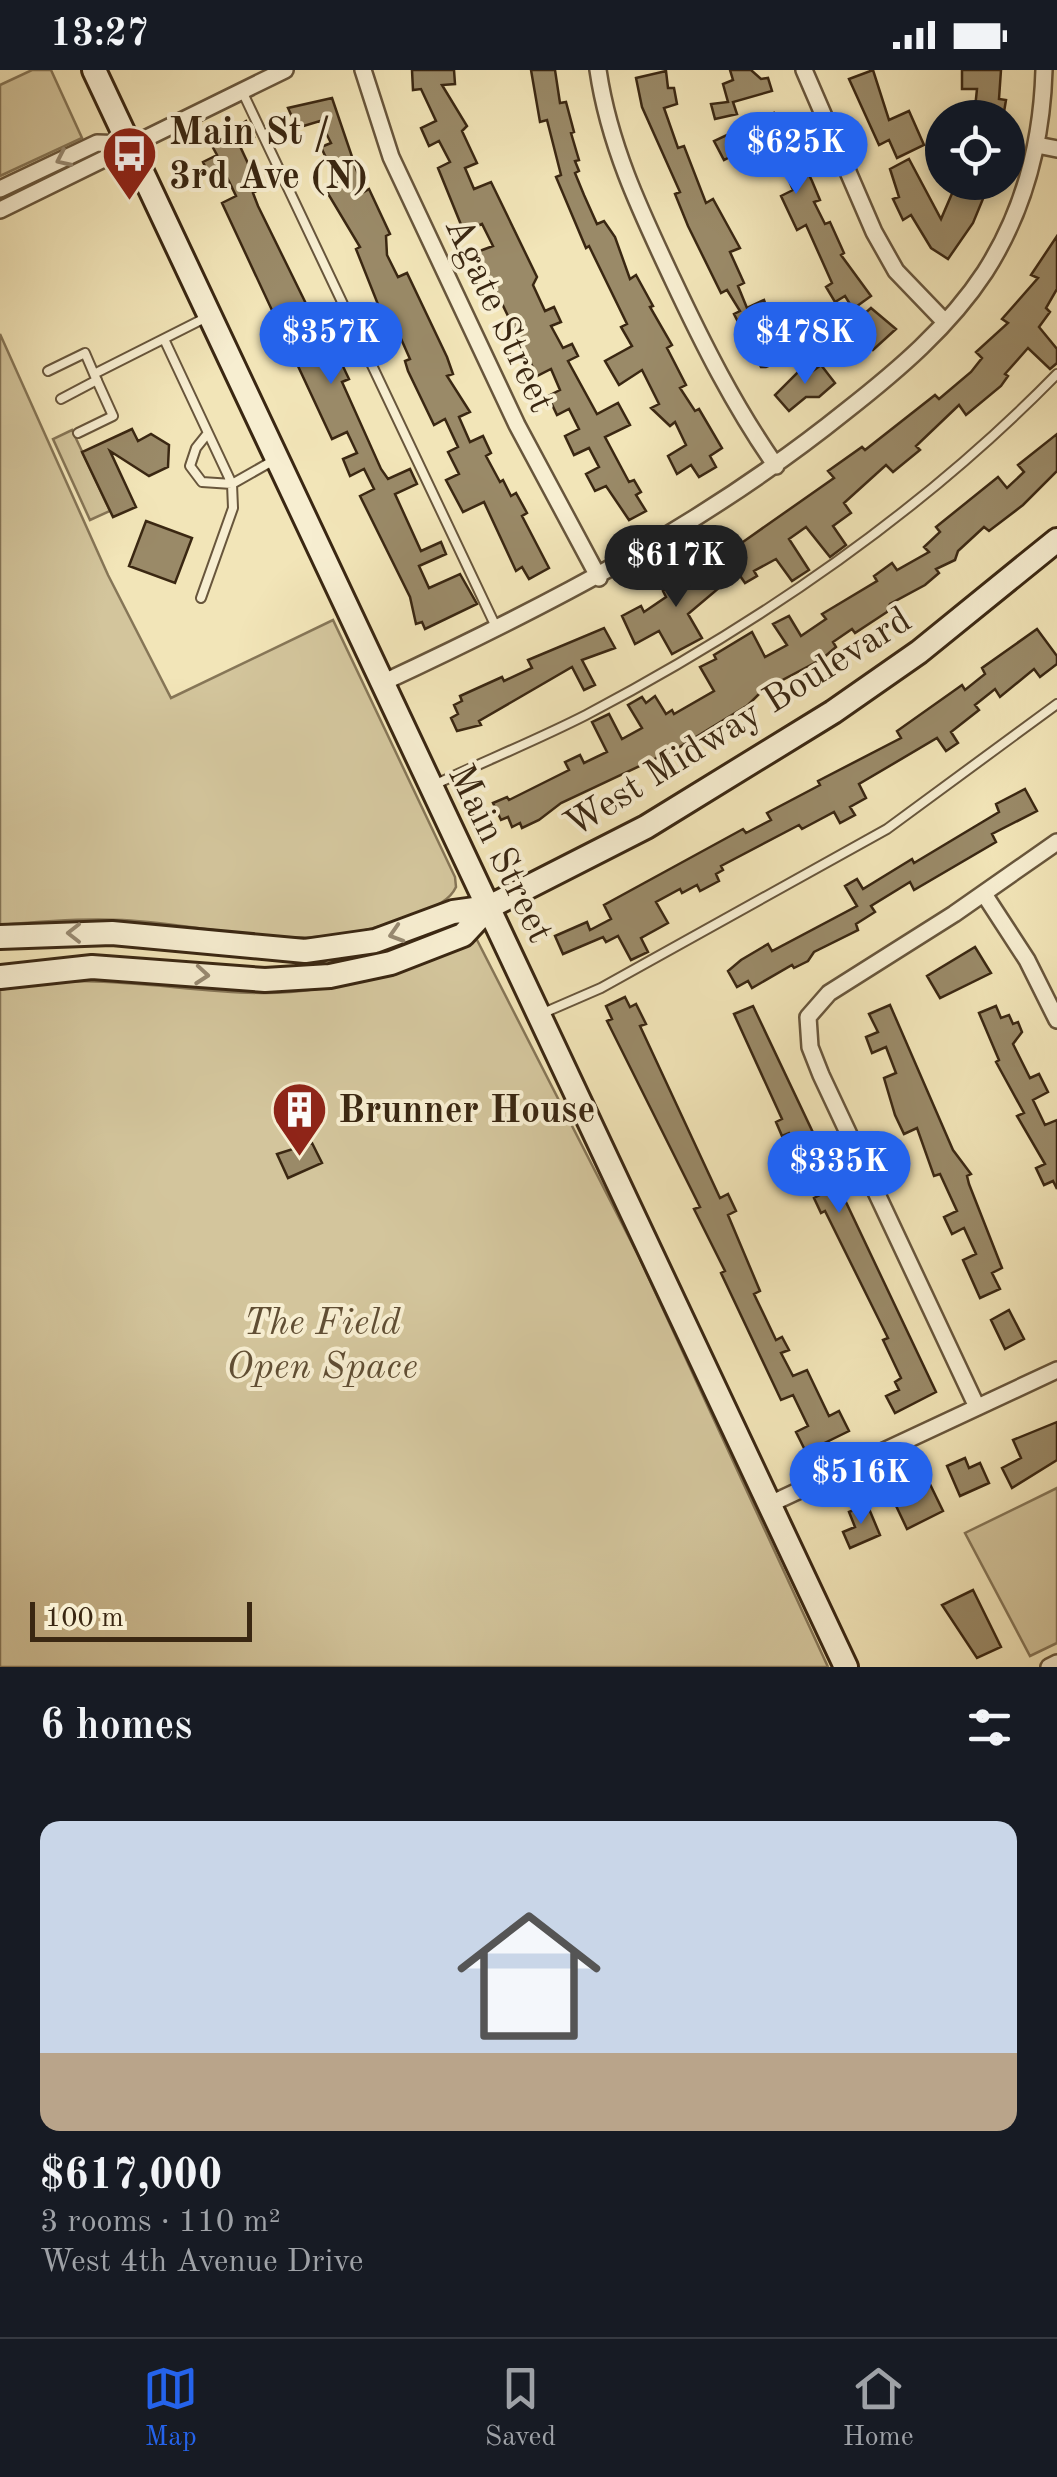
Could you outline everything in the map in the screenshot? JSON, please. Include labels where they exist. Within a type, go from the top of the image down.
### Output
[{"type":"main road","name":"Main Street","points":[[94,70],[846,1667]]},
{"type":"main road","name":"West Midway Boulevard","points":[[489,907],[646,827],[833,712],[919,652],[1057,540]]},
{"type":"main road","points":[[489,907],[463,935],[446,943],[392,963],[330,976],[265,980],[92,968],[3,977],[0,937],[112,933],[305,951],[375,940],[453,912],[489,907]]},
{"type":"street","points":[[0,210],[285,70]]},
{"type":"street","name":"Agate Street","points":[[363,70],[400,175],[517,425],[599,578]]},
{"type":"street","points":[[598,70],[604,114],[624,174],[720,380],[776,466]]},
{"type":"street","points":[[804,70],[874,232],[896,271],[945,322]]},
{"type":"street","points":[[382,683],[599,578],[690,524],[776,466],[876,386],[945,322],[986,270],[1014,216],[1036,145],[1044,70]]},
{"type":"street","points":[[0,189],[97,143],[128,144]]},
{"type":"street","points":[[1036,145],[1057,149]]},
{"type":"street","points":[[977,1407],[821,1074],[810,1046],[808,1017],[828,993],[984,894],[1057,842]]},
{"type":"street","points":[[984,894],[1028,960],[1057,1020]]},
{"type":"street","points":[[768,1506],[1057,1370]]},
{"type":"street","points":[[1048,1667],[1057,1663]]},
{"type":"lane","points":[[242,91],[498,630]]},
{"type":"lane","points":[[61,398],[210,316]]},
{"type":"lane","points":[[164,339],[232,484],[233,508],[200,598]]},
{"type":"lane","points":[[48,371],[85,354],[113,416],[78,434]]},
{"type":"lane","points":[[431,786],[584,715],[736,630],[869,538],[958,466],[1057,374]]},
{"type":"lane","points":[[208,433],[196,448],[190,466],[202,482],[232,484],[276,458]]},
{"type":"lane","points":[[541,1014],[601,988],[887,829],[1057,704]]},
{"type":"green space","points":[[32,70],[51,70],[82,138],[0,176],[0,85]]},
{"type":"green space","points":[[0,334],[108,575],[171,698],[333,620],[455,877],[456,887],[448,898],[374,928],[303,938],[123,920],[0,925]]},
{"type":"green space","points":[[72,430],[110,511],[90,520],[53,439]]},
{"type":"green space","name":"The Field Open Space","points":[[476,938],[639,1257],[828,1667],[0,1667],[0,990],[32,984],[98,981],[229,992],[290,992],[372,977]]},
{"type":"green space","points":[[1057,1488],[1057,1643],[1030,1656],[965,1533]]},
{"type":"building","points":[[412,70],[454,70],[455,84],[442,85],[467,126],[462,131],[477,163],[465,168],[474,189],[491,182],[537,277],[533,285],[545,311],[554,307],[561,322],[551,326],[563,348],[572,344],[578,356],[568,361],[597,414],[618,403],[630,425],[605,437],[629,482],[634,480],[641,492],[636,495],[646,511],[629,520],[606,486],[595,491],[586,474],[599,467],[589,448],[574,455],[565,436],[579,429],[569,409],[557,415],[548,396],[560,390],[551,369],[537,376],[477,252],[493,246],[482,224],[464,232],[438,168],[450,162],[439,141],[429,146],[421,128],[436,121],[421,89],[413,90]]},
{"type":"building","points":[[531,70],[555,70],[560,103],[566,102],[574,132],[571,133],[579,160],[575,161],[579,171],[575,173],[584,195],[597,224],[604,221],[615,237],[630,279],[636,275],[653,306],[650,307],[672,345],[667,348],[686,385],[680,388],[695,411],[699,409],[722,448],[710,456],[716,467],[699,477],[691,465],[677,474],[668,456],[686,445],[675,422],[670,426],[651,408],[659,404],[642,370],[619,385],[605,361],[632,346],[621,327],[627,324],[589,246],[586,248],[556,177],[561,175],[547,120],[540,122]]},
{"type":"building","points":[[730,70],[751,70],[761,79],[768,78],[772,91],[733,102],[737,114],[715,119],[711,104],[728,102],[723,84],[733,80]]},
{"type":"building","points":[[873,70],[889,120],[909,111],[924,145],[897,158],[889,140],[879,145],[849,79]]},
{"type":"building","points":[[962,70],[1001,70],[999,99],[1006,100],[976,100],[977,89],[962,89]]},
{"type":"building","points":[[666,71],[668,88],[674,88],[677,104],[664,108],[678,148],[684,146],[706,203],[713,199],[740,248],[730,252],[744,283],[738,286],[747,308],[764,300],[772,323],[765,326],[780,361],[766,367],[761,367],[734,314],[740,311],[727,290],[721,293],[688,226],[675,194],[680,192],[642,107],[636,78]]},
{"type":"building","points":[[332,98],[364,192],[369,189],[390,234],[386,236],[387,255],[398,277],[407,273],[447,357],[453,374],[447,376],[470,412],[459,417],[470,442],[483,436],[491,453],[486,456],[500,482],[503,480],[511,496],[516,493],[527,513],[522,516],[549,568],[529,579],[522,567],[516,571],[484,502],[463,512],[446,480],[459,474],[448,452],[458,447],[445,419],[434,425],[408,371],[405,361],[410,359],[398,332],[392,335],[383,317],[356,249],[360,247],[327,192],[339,186],[321,147],[331,143],[320,121],[297,128],[288,108]]},
{"type":"building","points":[[774,113],[779,122],[783,120],[812,181],[820,200],[814,202],[825,224],[830,222],[844,253],[841,255],[871,296],[853,309],[845,296],[835,302],[826,287],[832,283],[806,225],[797,230],[781,196],[793,190],[782,164],[758,175],[745,149],[724,160],[714,141]]},
{"type":"building","points":[[246,121],[254,137],[239,144],[260,189],[253,193],[258,206],[315,322],[322,319],[330,335],[322,339],[332,361],[339,358],[349,379],[342,382],[381,469],[388,479],[410,469],[417,484],[395,494],[421,551],[441,542],[446,554],[419,566],[429,588],[460,574],[477,604],[425,629],[422,622],[416,624],[410,597],[360,496],[374,489],[364,469],[350,476],[343,459],[357,453],[347,432],[332,439],[222,203],[236,196],[225,173],[211,179],[203,162],[217,155],[211,144]]},
{"type":"building","points":[[909,159],[925,189],[925,200],[931,200],[941,219],[949,200],[983,200],[973,223],[948,259],[931,248],[911,215],[903,220],[893,199],[899,197],[890,169]]},
{"type":"building","points":[[1057,236],[1057,289],[1046,308],[1050,312],[1039,327],[1057,349],[1057,363],[1050,369],[1028,348],[1005,374],[1008,376],[1001,386],[966,415],[959,405],[916,446],[920,450],[893,472],[886,465],[844,503],[851,513],[833,526],[846,545],[830,557],[806,527],[789,539],[809,570],[792,581],[776,559],[754,571],[757,576],[745,583],[729,560],[743,549],[740,544],[834,478],[828,471],[862,447],[865,450],[935,395],[939,399],[971,372],[982,358],[976,352],[1008,323],[1002,319],[1038,278],[1031,275]]},
{"type":"building","points":[[871,308],[896,329],[873,350],[861,335],[857,338],[847,329]]},
{"type":"building","points":[[821,365],[835,383],[819,397],[806,397],[789,411],[775,395],[804,366],[810,373]]},
{"type":"building","points":[[132,429],[138,441],[151,434],[169,445],[168,467],[149,476],[110,451],[136,507],[113,517],[82,452]]},
{"type":"building","points":[[1057,434],[1057,471],[1023,505],[989,531],[984,527],[958,551],[955,560],[936,569],[939,573],[925,585],[890,604],[887,612],[855,633],[852,629],[833,642],[836,647],[822,659],[762,691],[748,705],[678,748],[561,803],[539,820],[522,828],[520,823],[512,827],[508,817],[501,820],[493,803],[507,797],[509,800],[569,770],[565,762],[580,755],[584,763],[607,752],[592,722],[609,714],[622,739],[642,728],[628,705],[642,697],[646,703],[655,696],[666,714],[672,710],[674,714],[714,691],[700,667],[716,659],[714,655],[752,632],[765,657],[787,645],[773,624],[789,616],[801,636],[826,619],[822,614],[877,581],[874,576],[892,563],[897,570],[929,552],[924,547],[940,532],[936,527],[998,477],[1007,488],[1024,472],[1018,465]]},
{"type":"building","points":[[146,521],[192,538],[175,583],[129,566]]},
{"type":"building","points":[[715,561],[726,582],[688,614],[702,638],[672,654],[659,631],[635,644],[622,616],[641,606],[644,612],[666,597],[663,591]]},
{"type":"building","points":[[604,628],[615,648],[582,660],[595,685],[584,690],[572,667],[479,721],[481,725],[457,731],[451,718],[458,714],[454,705],[462,701],[460,696],[532,668],[528,660]]},
{"type":"building","points":[[1037,629],[1057,656],[1057,664],[1040,677],[1034,669],[1000,697],[995,689],[975,705],[979,710],[951,732],[958,743],[946,751],[937,738],[859,784],[866,798],[850,807],[855,815],[840,823],[834,812],[802,829],[799,825],[721,866],[723,870],[716,874],[719,881],[700,891],[697,885],[682,893],[680,889],[656,902],[668,923],[641,938],[648,952],[631,960],[618,936],[606,942],[603,937],[563,954],[555,936],[587,922],[590,930],[611,919],[604,905],[743,829],[746,833],[771,820],[767,813],[820,785],[818,781],[901,738],[897,731],[962,685],[965,690],[985,674],[982,668]]},
{"type":"building","points":[[1025,789],[1037,811],[992,834],[996,842],[914,890],[910,882],[871,906],[875,912],[856,924],[858,930],[814,952],[808,961],[794,968],[792,965],[752,988],[748,981],[737,987],[728,971],[741,960],[768,944],[772,951],[857,906],[845,886],[857,879],[863,889],[912,859],[914,863],[999,812],[996,804]]},
{"type":"building","points":[[975,947],[991,973],[940,998],[927,976]]},
{"type":"building","points":[[625,997],[630,1007],[636,1004],[646,1024],[640,1026],[720,1198],[728,1194],[736,1211],[728,1215],[760,1291],[754,1294],[776,1340],[782,1337],[789,1350],[781,1353],[793,1376],[807,1370],[829,1416],[839,1411],[849,1431],[806,1452],[796,1432],[808,1426],[793,1395],[781,1400],[694,1209],[700,1207],[607,1021],[612,1019],[606,1006]]},
{"type":"building","points":[[890,1005],[953,1150],[971,1174],[967,1176],[969,1184],[1002,1268],[992,1273],[1000,1289],[980,1298],[963,1260],[976,1254],[964,1228],[952,1234],[944,1217],[957,1211],[940,1174],[934,1176],[917,1128],[904,1134],[895,1115],[884,1078],[896,1073],[886,1047],[872,1053],[866,1037],[878,1032],[869,1014]]},
{"type":"building","points":[[753,1006],[936,1392],[895,1413],[886,1396],[899,1390],[895,1382],[901,1378],[883,1340],[888,1338],[825,1211],[821,1213],[814,1198],[820,1195],[805,1162],[789,1133],[782,1136],[776,1122],[782,1119],[734,1014]]},
{"type":"building","points":[[996,1006],[1001,1018],[1009,1015],[1013,1024],[1018,1022],[1022,1032],[1013,1044],[1030,1078],[1039,1074],[1048,1092],[1033,1100],[1045,1125],[1057,1120],[1057,1189],[1053,1181],[1044,1185],[1036,1168],[1045,1164],[1017,1116],[1024,1113],[996,1062],[999,1060],[979,1013]]},
{"type":"building","name":"Brunner House","points":[[312,1143],[322,1163],[288,1178],[277,1154]]},
{"type":"building","points":[[1009,1310],[1024,1339],[1005,1349],[991,1320]]},
{"type":"building","points":[[1057,1422],[1057,1460],[1012,1488],[1002,1468],[1021,1458],[1013,1440]]},
{"type":"building","points":[[965,1458],[969,1468],[980,1463],[989,1483],[960,1496],[947,1466]]},
{"type":"building","points":[[926,1476],[943,1511],[907,1529],[890,1493]]},
{"type":"building","points":[[867,1504],[880,1535],[850,1548],[843,1532],[855,1527],[849,1512]]},
{"type":"building","points":[[973,1590],[1001,1647],[977,1658],[942,1605]]},
{"type":"place","name":"Main St / 3rd Ave (N)","points":[[130,202]]},
{"type":"place","name":"Brunner House","points":[[299,1158]]}]
